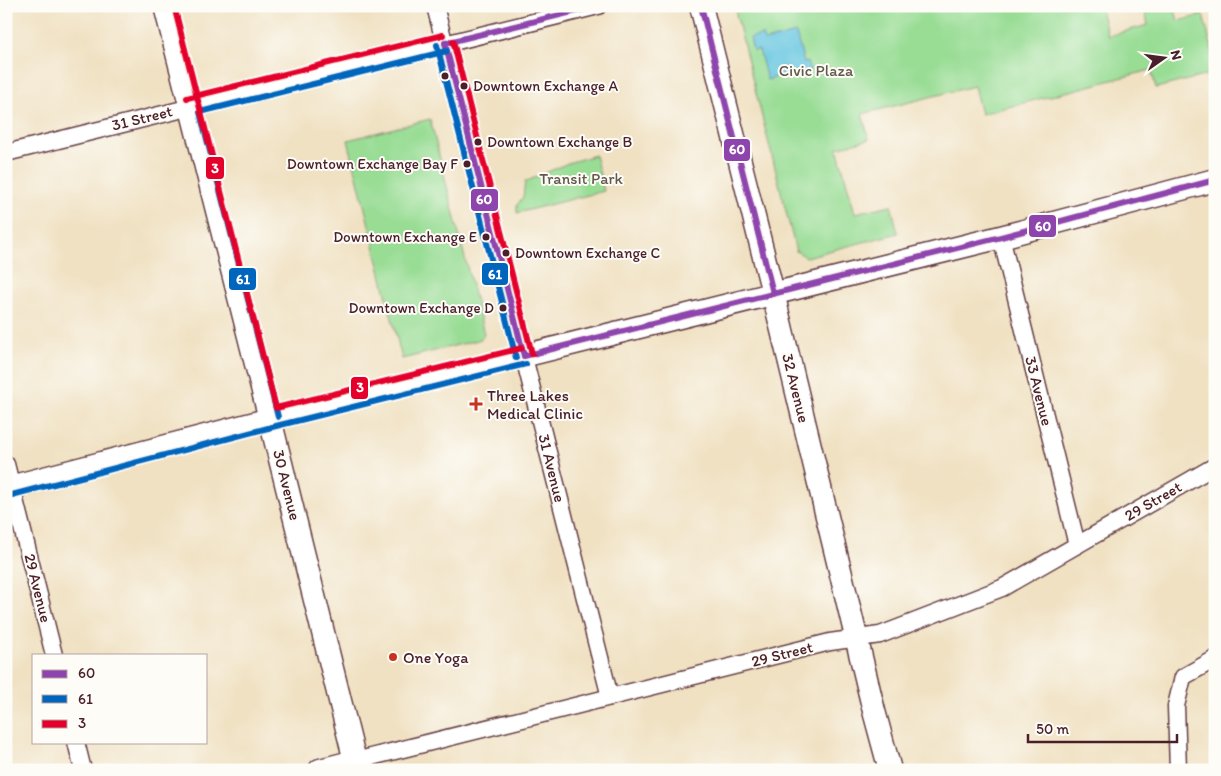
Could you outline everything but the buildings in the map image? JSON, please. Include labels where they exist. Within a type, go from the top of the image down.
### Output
[{"type":"street","name":"30 Avenue","points":[[164,6],[357,767]]},
{"type":"street","name":"31 Avenue","points":[[435,6],[610,697]]},
{"type":"street","name":"31 Street","points":[[6,153],[598,6]]},
{"type":"street","name":"32 Avenue","points":[[701,6],[773,293],[856,639],[890,770]]},
{"type":"street","points":[[9,487],[270,419],[1002,237],[1215,180]]},
{"type":"street","name":"33 Avenue","points":[[1002,237],[1077,544]]},
{"type":"street","name":"29 Avenue","points":[[6,464],[9,487],[54,654]]},
{"type":"street","name":"29 Street","points":[[320,770],[357,767],[610,697],[830,642],[880,635],[903,628],[1002,588],[1215,466]]},
{"type":"street","points":[[1178,770],[1176,706],[1183,676],[1215,659]]},
{"type":"street","points":[[76,744],[83,770]]},
{"type":"green space","name":"Civic Plaza","points":[[734,6],[1100,6],[1108,36],[1148,25],[1144,6],[1174,6],[1178,21],[1203,15],[1215,60],[1215,73],[1156,88],[1151,70],[981,114],[974,86],[862,114],[869,139],[837,148],[855,213],[891,205],[898,233],[806,257],[796,251]]},
{"type":"green space","points":[[430,119],[484,334],[478,340],[402,359],[348,140]]},
{"type":"green space","name":"Transit Park","points":[[595,155],[604,191],[517,213],[517,205],[523,197],[525,182],[568,163]]},
{"type":"water","points":[[796,33],[804,63],[807,62],[810,71],[799,74],[798,71],[767,80],[759,50],[753,51],[750,38],[762,35],[764,41]]},
{"type":"transit line","name":"3","points":[[174,6],[276,408],[522,348]]},
{"type":"transit line","name":"60","points":[[445,43],[597,6]]},
{"type":"transit line","name":"60","points":[[701,6],[773,293]]},
{"type":"transit line","name":"3","points":[[187,98],[443,35]]},
{"type":"transit line","name":"3","points":[[453,41],[532,354]]},
{"type":"transit line","name":"60","points":[[445,43],[524,356]]},
{"type":"transit line","name":"61","points":[[437,45],[516,358]]},
{"type":"transit line","name":"61","points":[[278,417],[200,112],[447,51]]},
{"type":"transit line","name":"60","points":[[524,356],[1001,237],[1215,180]]},
{"type":"transit line","name":"61","points":[[8,496],[272,427],[526,364]]},
{"type":"place","name":"Downtown Exchange A","points":[[464,86]]},
{"type":"place","name":"Downtown Exchange B","points":[[478,142]]},
{"type":"place","name":"Downtown Exchange Bay F","points":[[467,164]]},
{"type":"place","name":"Downtown Exchange E","points":[[486,237]]},
{"type":"place","name":"Downtown Exchange C","points":[[506,253]]},
{"type":"place","name":"Downtown Exchange D","points":[[503,308]]},
{"type":"place","name":"Three Lakes Medical Clinic","points":[[476,404]]},
{"type":"place","name":"One Yoga","points":[[393,657]]}]
